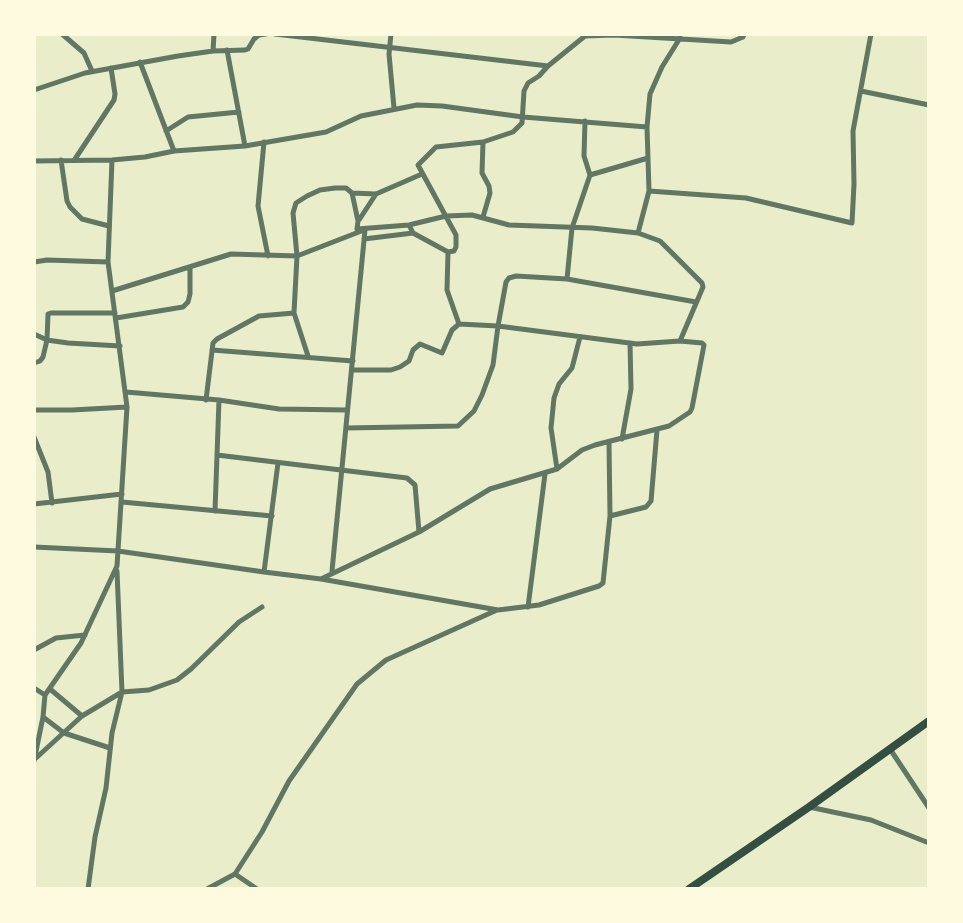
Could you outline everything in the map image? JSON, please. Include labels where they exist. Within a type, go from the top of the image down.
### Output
[{"type":"highway","points":[[689,889],[929,721]]},
{"type":"street","points":[[62,34],[84,53],[92,71]]},
{"type":"street","points":[[213,51],[214,34]]},
{"type":"street","points":[[34,90],[92,71],[213,51],[248,49],[254,39],[266,34]]},
{"type":"street","points":[[275,34],[324,37],[548,66]]},
{"type":"street","points":[[391,34],[394,108]]},
{"type":"street","points":[[409,225],[413,233],[448,252],[454,251],[456,235],[418,165],[436,147],[483,142],[513,132],[521,125],[525,87],[585,35],[680,36],[731,42],[744,34]]},
{"type":"street","points":[[649,191],[746,198],[852,223],[853,131],[871,34]]},
{"type":"street","points":[[638,233],[649,191],[647,127],[652,86],[680,36]]},
{"type":"street","points":[[227,50],[245,146]]},
{"type":"street","points":[[140,62],[174,151]]},
{"type":"street","points":[[75,160],[114,100],[111,68]]},
{"type":"street","points":[[861,91],[929,105]]},
{"type":"street","points":[[34,161],[112,160],[174,151],[245,146],[326,132],[361,116],[417,105],[647,127]]},
{"type":"street","points":[[166,131],[188,117],[239,112]]},
{"type":"street","points":[[567,279],[572,228],[590,175],[584,156],[585,121]]},
{"type":"street","points":[[264,142],[258,206],[268,256]]},
{"type":"street","points":[[483,142],[482,173],[490,193],[483,217]]},
{"type":"street","points":[[590,175],[648,158]]},
{"type":"street","points":[[61,160],[70,207],[82,219],[109,226]]},
{"type":"street","points":[[88,889],[122,692],[117,566],[127,407],[108,262],[112,160]]},
{"type":"street","points":[[308,356],[294,313],[297,256],[293,213],[296,203],[320,190],[342,187],[352,193],[376,194],[422,174]]},
{"type":"street","points":[[352,193],[357,229]]},
{"type":"street","points":[[358,221],[376,194]]},
{"type":"street","points":[[357,229],[409,225],[446,216],[483,217],[509,225],[638,233],[660,241],[700,280],[703,287],[680,341]]},
{"type":"street","points":[[357,229],[365,230]]},
{"type":"street","points":[[112,291],[231,254],[297,256],[365,230]]},
{"type":"street","points":[[332,572],[365,230]]},
{"type":"street","points":[[364,239],[413,233]]},
{"type":"street","points":[[448,252],[447,290],[459,324]]},
{"type":"street","points":[[34,262],[108,262]]},
{"type":"street","points":[[34,363],[43,357],[48,314],[116,316],[183,307],[190,294],[190,268]]},
{"type":"street","points":[[346,428],[458,426],[465,421],[482,395],[493,365],[509,278],[567,279],[697,302]]},
{"type":"street","points":[[206,400],[213,343],[217,339],[259,316],[294,313]]},
{"type":"street","points":[[321,579],[419,532],[490,489],[557,469],[582,450],[595,445],[669,426],[690,412],[694,403],[704,345],[680,341],[630,343],[459,324],[452,330],[442,353],[420,344],[413,350],[409,361],[400,367],[391,370],[352,370]]},
{"type":"street","points":[[34,334],[47,340],[120,346]]},
{"type":"street","points":[[557,469],[552,438],[554,398],[559,384],[572,368],[580,337]]},
{"type":"street","points":[[622,439],[631,389],[630,343]]},
{"type":"street","points":[[212,350],[353,361]]},
{"type":"street","points":[[126,392],[279,409],[348,410]]},
{"type":"street","points":[[215,511],[219,400]]},
{"type":"street","points":[[34,410],[127,407]]},
{"type":"street","points":[[610,516],[646,507],[651,501],[657,430]]},
{"type":"street","points":[[34,437],[48,472],[52,503]]},
{"type":"street","points":[[34,547],[118,551],[321,579],[498,610],[550,603],[603,583],[610,516],[609,442]]},
{"type":"street","points":[[217,455],[407,478],[415,485],[419,532]]},
{"type":"street","points":[[264,572],[278,463]]},
{"type":"street","points":[[528,607],[545,474]]},
{"type":"street","points":[[34,504],[122,498],[272,516]]},
{"type":"street","points":[[35,760],[45,695],[85,635],[117,566]]},
{"type":"street","points":[[35,760],[82,716],[122,692],[149,690],[177,680],[239,622],[262,607]]},
{"type":"street","points":[[207,889],[235,874],[289,781],[357,684],[386,660],[498,610]]},
{"type":"street","points":[[34,650],[56,638],[85,635]]},
{"type":"street","points":[[34,688],[45,695]]},
{"type":"street","points":[[50,689],[82,716]]},
{"type":"street","points":[[34,720],[43,718],[64,733],[110,748]]},
{"type":"street","points":[[890,748],[929,808]]},
{"type":"street","points":[[809,807],[871,820],[929,843]]},
{"type":"street","points":[[235,874],[257,889]]}]
